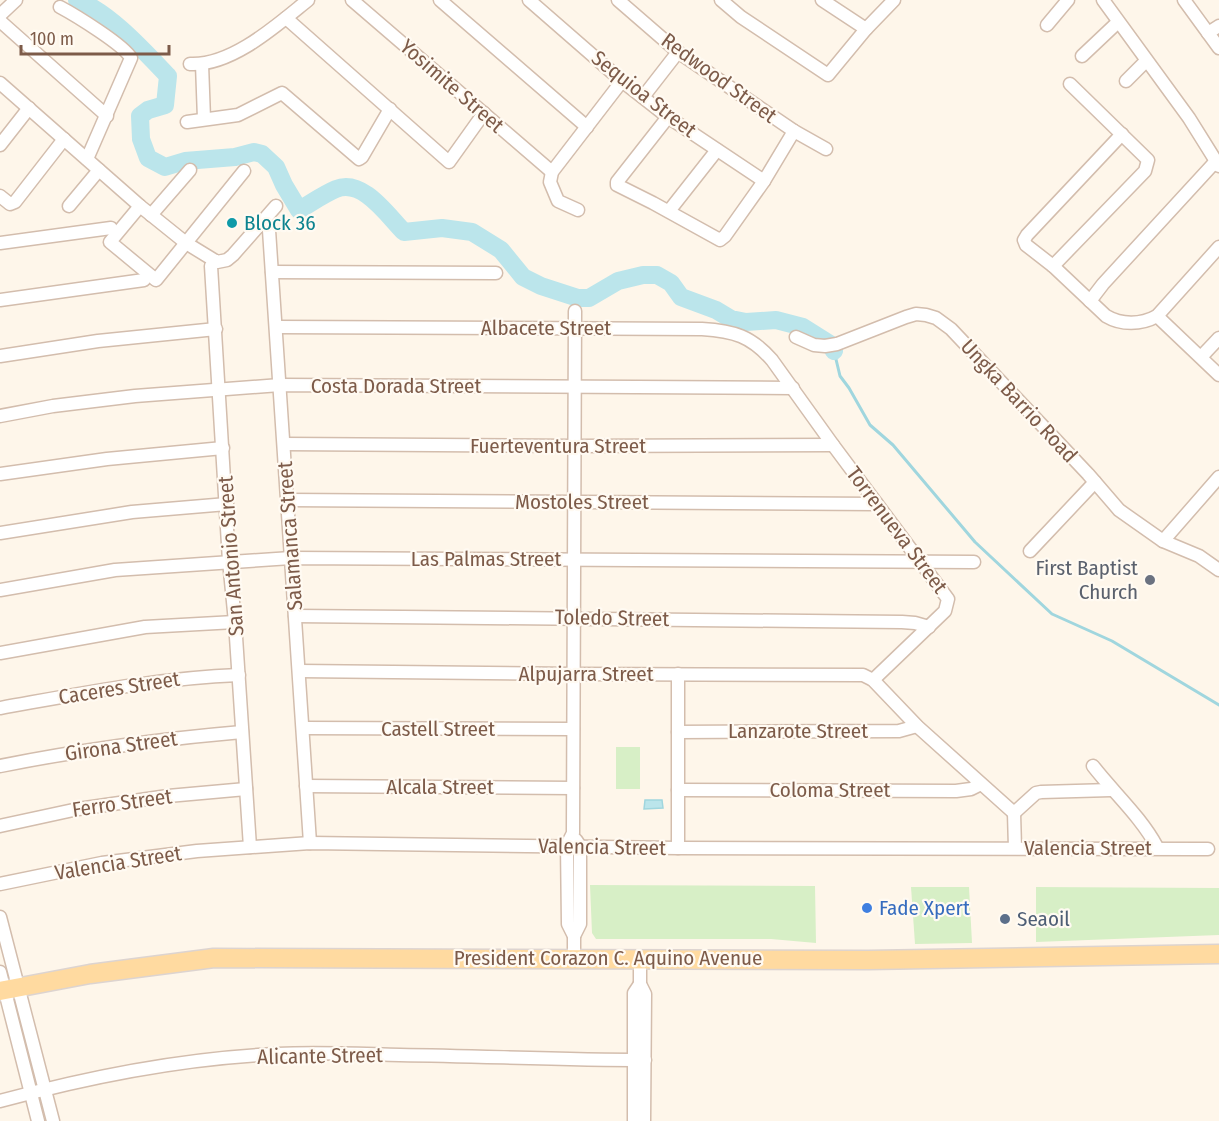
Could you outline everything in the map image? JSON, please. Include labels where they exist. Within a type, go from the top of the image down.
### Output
[{"type":"main road","name":"President Corazon C. Aquino Avenue","points":[[8,990],[90,974],[214,958],[868,960],[1219,954]]},
{"type":"street","points":[[0,15],[16,0]]},
{"type":"street","points":[[204,120],[196,64],[235,53],[308,0]]},
{"type":"street","name":"Yosimite Street","points":[[352,0],[552,172]]},
{"type":"street","points":[[440,0],[587,127]]},
{"type":"street","name":"Sequioa Street","points":[[529,0],[642,97],[764,181]]},
{"type":"street","name":"Redwood Street","points":[[618,0],[678,52],[794,131],[826,149]]},
{"type":"street","points":[[721,0],[828,75],[894,0]]},
{"type":"street","points":[[822,0],[866,30]]},
{"type":"street","points":[[1047,25],[1068,0]]},
{"type":"street","points":[[1090,301],[1102,284],[1218,164],[1189,118],[1103,0]]},
{"type":"street","points":[[1184,0],[1219,48]]},
{"type":"street","points":[[60,7],[81,19],[130,55],[107,116],[87,159]]},
{"type":"street","points":[[286,18],[449,162],[484,113]]},
{"type":"street","points":[[0,21],[107,116]]},
{"type":"street","points":[[1082,56],[1118,22]]},
{"type":"street","points":[[1208,33],[1219,26]]},
{"type":"street","points":[[642,97],[678,52]]},
{"type":"street","points":[[1126,81],[1146,61]]},
{"type":"street","points":[[578,210],[558,201],[550,182],[552,172],[622,81]]},
{"type":"street","points":[[0,83],[186,243],[217,261],[227,260],[276,206]]},
{"type":"street","points":[[1053,266],[1146,171],[1148,160],[1070,84]]},
{"type":"street","points":[[187,122],[238,116],[279,94],[285,94],[359,159],[390,109]]},
{"type":"street","points":[[0,145],[29,108]]},
{"type":"street","points":[[668,117],[617,182],[617,186],[669,211],[720,240],[764,181],[794,131]]},
{"type":"street","points":[[1122,134],[1024,240],[1026,245],[1053,266],[1106,316],[1116,322],[1143,321],[1156,316],[1219,247]]},
{"type":"street","points":[[0,196],[9,204],[15,202],[64,139]]},
{"type":"street","points":[[669,211],[717,150]]},
{"type":"street","points":[[69,206],[99,170]]},
{"type":"street","points":[[151,214],[190,170]]},
{"type":"street","points":[[141,206],[110,239],[111,245],[156,280],[244,171]]},
{"type":"street","points":[[0,243],[111,228]]},
{"type":"street","name":"Salamanca Street","points":[[269,230],[310,843]]},
{"type":"street","name":"San Antonio Street","points":[[212,266],[229,561],[250,847]]},
{"type":"street","points":[[272,272],[496,273]]},
{"type":"street","points":[[0,300],[144,280]]},
{"type":"street","points":[[574,958],[574,936],[568,924],[573,846],[575,311]]},
{"type":"street","name":"Ungka Barrio Road","points":[[796,337],[814,345],[831,345],[916,314],[936,318],[951,328],[982,360],[1119,510],[1163,541],[1199,556],[1219,570]]},
{"type":"street","points":[[1156,316],[1219,375]]},
{"type":"street","name":"Albacete Street","points":[[276,327],[702,329],[731,332],[749,339],[762,348],[793,388]]},
{"type":"street","points":[[0,356],[98,341],[216,329]]},
{"type":"street","points":[[1201,357],[1219,338]]},
{"type":"street","name":"Costa Dorada Street","points":[[0,416],[53,406],[135,396],[280,385],[793,388]]},
{"type":"street","name":"Torrenueva Street","points":[[793,388],[948,600],[945,611],[873,680]]},
{"type":"street","name":"Fuerteventura Street","points":[[284,444],[833,445]]},
{"type":"street","points":[[0,474],[106,459],[224,448]]},
{"type":"street","points":[[1163,541],[1219,477]]},
{"type":"street","points":[[1030,551],[1095,482]]},
{"type":"street","name":"Mostoles Street","points":[[287,500],[877,504]]},
{"type":"street","points":[[0,533],[132,512],[227,504]]},
{"type":"street","name":"Las Palmas Street","points":[[0,590],[115,570],[291,558],[974,562]]},
{"type":"street","name":"Toledo Street","points":[[295,616],[902,622],[929,627]]},
{"type":"street","points":[[0,653],[145,627],[235,622]]},
{"type":"street","name":"Alpujarra Street","points":[[299,671],[573,675],[858,674],[873,680]]},
{"type":"street","points":[[678,674],[678,848]]},
{"type":"street","name":"Caceres Street","points":[[0,708],[139,683],[201,676],[239,675]]},
{"type":"street","points":[[873,680],[917,726],[1014,813],[1015,848]]},
{"type":"street","name":"Lanzarote Street","points":[[678,732],[899,731],[917,726]]},
{"type":"street","name":"Castell Street","points":[[303,728],[573,729]]},
{"type":"street","name":"Girona Street","points":[[0,766],[60,754],[154,740],[242,732]]},
{"type":"street","points":[[1093,766],[1145,827],[1157,847]]},
{"type":"street","name":"Coloma Street","points":[[678,790],[956,791],[971,789],[981,784]]},
{"type":"street","name":"Alcala Street","points":[[306,786],[573,788]]},
{"type":"street","name":"Ferro Street","points":[[0,826],[78,808],[168,796],[246,789]]},
{"type":"street","points":[[1014,813],[1036,793],[1112,790]]},
{"type":"street","name":"Valencia Street","points":[[0,884],[102,863],[197,851],[310,843],[678,848],[1157,847],[1208,849]]},
{"type":"street","points":[[0,916],[8,990],[38,1121]]},
{"type":"street","points":[[640,958],[640,984],[634,993],[644,1121]]},
{"type":"street","points":[[0,972],[45,1089],[53,1121]]},
{"type":"street","name":"Alicante Street","points":[[0,1101],[31,1092],[136,1071],[277,1054],[345,1053],[639,1060]]},
{"type":"street","points":[[634,1121],[639,1060]]},
{"type":"green space","points":[[616,747],[640,747],[640,789],[616,789]]},
{"type":"green space","points":[[590,885],[815,886],[816,943],[771,939],[596,939],[592,933]]},
{"type":"green space","points":[[911,887],[969,887],[972,943],[915,944]]},
{"type":"green space","points":[[1036,887],[1219,888],[1219,935],[1036,942]]},
{"type":"water","points":[[645,800],[662,800],[663,808],[644,809]]},
{"type":"waterway","points":[[77,0],[114,23],[168,76],[165,105],[148,110],[140,116],[141,139],[148,158],[165,167],[185,161],[235,157],[254,152],[262,154],[276,167],[299,210],[336,189],[346,187],[356,189],[383,208],[404,232],[442,228],[472,232],[501,250],[523,277],[541,286],[578,298],[589,298],[618,281],[643,275],[657,275],[671,283],[681,297],[716,310],[731,319],[746,322],[776,320],[803,327],[830,344],[834,351]]},
{"type":"waterway","points":[[834,351],[840,376],[870,425],[893,445],[975,542],[1052,614],[1112,641],[1219,705]]},
{"type":"place","name":"Block 36","points":[[232,223]]},
{"type":"place","name":"First Baptist Church","points":[[1150,580]]},
{"type":"place","name":"Fade Xpert","points":[[867,908]]},
{"type":"place","name":"Seaoil","points":[[1005,919]]}]
